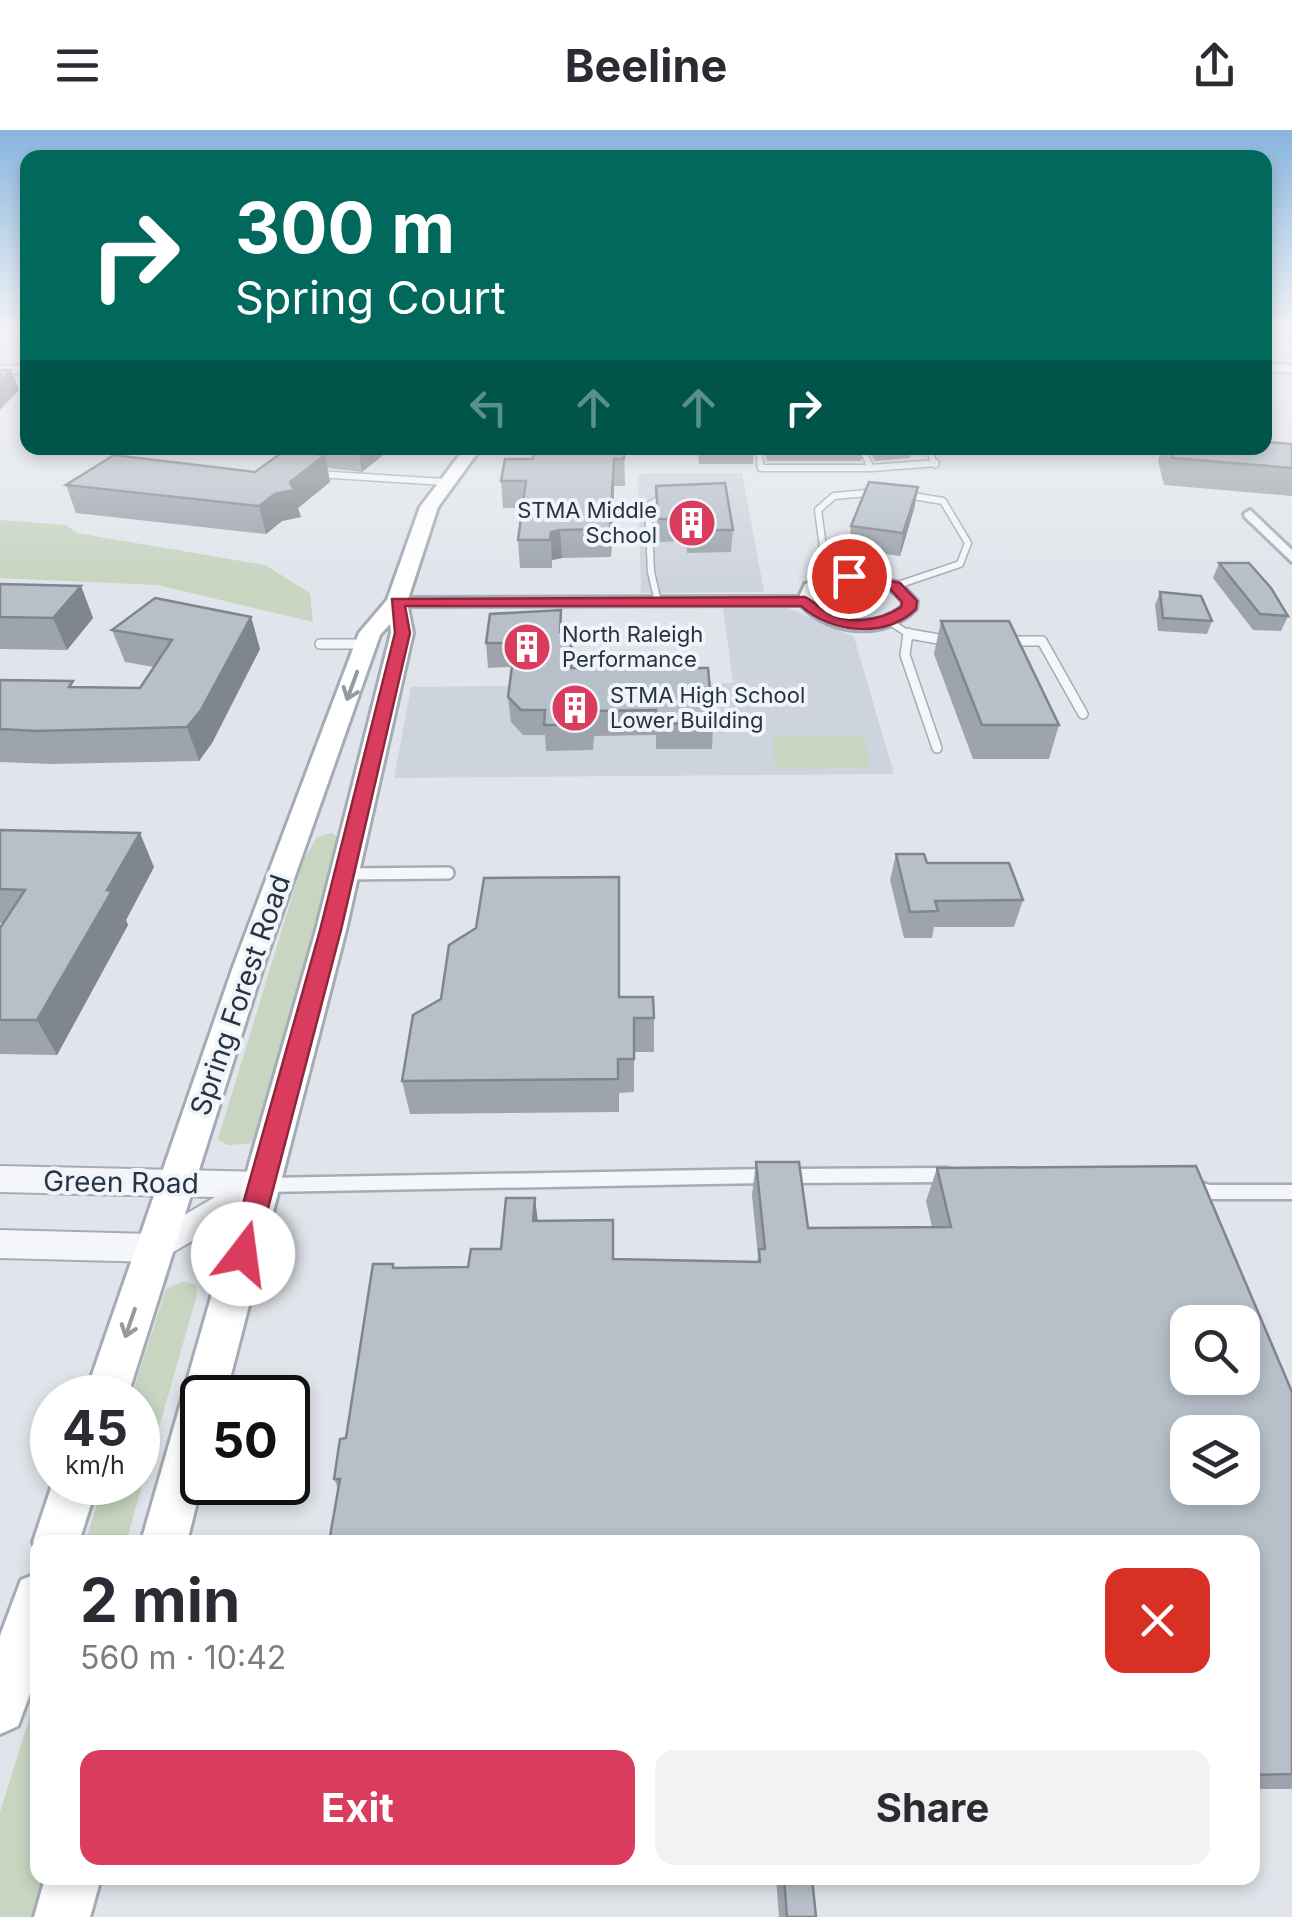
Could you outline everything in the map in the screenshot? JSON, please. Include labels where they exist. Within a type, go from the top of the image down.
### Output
[{"type":"main road","name":"Spring Forest Road","points":[[113,1375],[248,967],[370,633],[397,602],[419,531],[444,482],[467,455]]},
{"type":"main road","name":"Spring Forest Road","points":[[210,1375],[344,874],[402,633],[397,602]]},
{"type":"main road","name":"Spring Forest Road","points":[[166,1535],[180,1483]]},
{"type":"main road","points":[[58,1535],[68,1505]]},
{"type":"main road","points":[[0,1708],[30,1620]]},
{"type":"main road","points":[[62,1917],[71,1885]]},
{"type":"street","points":[[1250,514],[1292,558]]},
{"type":"street","points":[[830,573],[866,577],[895,586],[910,601],[902,616],[874,625],[838,622],[811,610],[805,602],[810,586],[830,573]]},
{"type":"street","points":[[397,602],[805,602]]},
{"type":"street","name":"Green Road","points":[[0,1179],[262,1185]]},
{"type":"street","name":"Green Road","points":[[156,1248],[262,1185]]},
{"type":"street","points":[[0,1244],[156,1248]]},
{"type":"lane","points":[[759,455],[761,468],[938,464],[932,455]]},
{"type":"lane","points":[[864,455],[871,468]]},
{"type":"lane","points":[[298,472],[377,481],[392,478],[444,482]]},
{"type":"lane","points":[[658,602],[651,572],[648,506],[660,496],[679,491]]},
{"type":"lane","points":[[830,573],[818,510],[834,496],[862,492],[943,501],[968,543],[960,564],[895,586]]},
{"type":"lane","points":[[890,622],[910,634],[970,641]]},
{"type":"lane","points":[[910,634],[906,655],[937,748]]},
{"type":"lane","points":[[988,641],[1042,641],[1083,714]]},
{"type":"lane","points":[[320,644],[367,644]]},
{"type":"lane","points":[[344,874],[448,873]]},
{"type":"lane","points":[[262,1185],[966,1175]]},
{"type":"lane","points":[[1177,1180],[1208,1192],[1292,1192]]},
{"type":"shaded area","points":[[742,473],[764,592],[641,593],[638,474]]},
{"type":"shaded area","points":[[723,607],[786,607],[854,637],[894,774],[394,778],[411,687],[733,683]]},
{"type":"green space","points":[[0,520],[66,525],[77,533],[265,565],[310,593],[313,622],[158,585],[0,578]]},
{"type":"green space","points":[[772,735],[863,735],[871,768],[776,768]]},
{"type":"green space","points":[[331,833],[340,838],[333,872],[268,1115],[254,1143],[228,1145],[218,1139],[303,861],[317,837]]},
{"type":"green space","points":[[183,1281],[196,1285],[197,1295],[160,1424],[160,1375],[138,1375],[166,1289]]},
{"type":"green space","points":[[97,1505],[137,1505],[128,1535],[87,1535]]},
{"type":"green space","points":[[30,1716],[30,1885],[42,1885],[35,1917],[0,1917],[0,1812]]},
{"type":"building","points":[[1272,443],[1292,444],[1292,468],[1172,455],[1272,455]]},
{"type":"building","points":[[114,455],[255,472],[278,455],[325,455],[290,482],[294,490],[275,494],[259,506],[66,485]]},
{"type":"building","points":[[534,455],[624,455],[624,459],[614,459],[610,529],[560,530],[551,532],[550,540],[518,540],[526,481],[501,481],[505,459],[533,459]]},
{"type":"building","points":[[869,482],[918,487],[903,533],[851,526]]},
{"type":"building","points":[[725,483],[733,530],[687,530],[686,519],[658,519],[656,486]]},
{"type":"building","points":[[1219,563],[1249,563],[1288,616],[1260,614]]},
{"type":"building","points":[[0,584],[81,586],[53,618],[0,617]]},
{"type":"building","points":[[1160,592],[1201,596],[1212,621],[1163,618]]},
{"type":"building","points":[[155,598],[251,617],[201,710],[187,727],[0,729],[0,680],[73,681],[69,687],[140,688],[172,640],[112,630]]},
{"type":"building","points":[[561,610],[560,632],[572,632],[570,668],[708,668],[713,723],[656,724],[656,710],[593,711],[592,725],[544,725],[545,710],[521,710],[508,697],[515,643],[486,643],[490,614]]},
{"type":"building","points":[[941,621],[1009,621],[1059,725],[982,725]]},
{"type":"building","points":[[0,830],[140,833],[107,890],[112,891],[37,1020],[0,1020],[0,928],[25,890],[0,889]]},
{"type":"building","points":[[896,854],[924,854],[927,863],[1009,863],[1023,900],[935,901],[938,911],[910,912]]},
{"type":"building","points":[[619,877],[619,997],[653,997],[654,1018],[634,1018],[634,1059],[618,1059],[618,1079],[402,1081],[413,1015],[441,999],[449,945],[476,928],[484,878]]},
{"type":"building","points":[[756,1162],[799,1162],[808,1228],[951,1227],[937,1168],[1196,1166],[1255,1305],[1170,1305],[1170,1395],[1260,1395],[1260,1317],[1292,1392],[1292,1774],[1260,1775],[1260,1535],[330,1535],[340,1479],[334,1479],[340,1439],[346,1438],[373,1264],[393,1264],[393,1268],[468,1267],[471,1249],[501,1249],[506,1198],[535,1198],[533,1221],[613,1220],[613,1259],[760,1262],[759,1249],[765,1249]]},
{"type":"building","points":[[785,1885],[813,1885],[816,1917],[787,1917]]},
{"type":"place","name":"STMA Middle School","points":[[692,523]]},
{"type":"place","name":"North Raleigh Performance","points":[[527,647]]},
{"type":"place","name":"STMA High School Lower Building","points":[[575,708]]},
{"type":"route","points":[[243,1254],[331,930],[402,633],[397,602],[805,602],[822,617],[856,625],[890,622],[908,609],[910,601],[895,586],[882,580],[849,576]]}]
